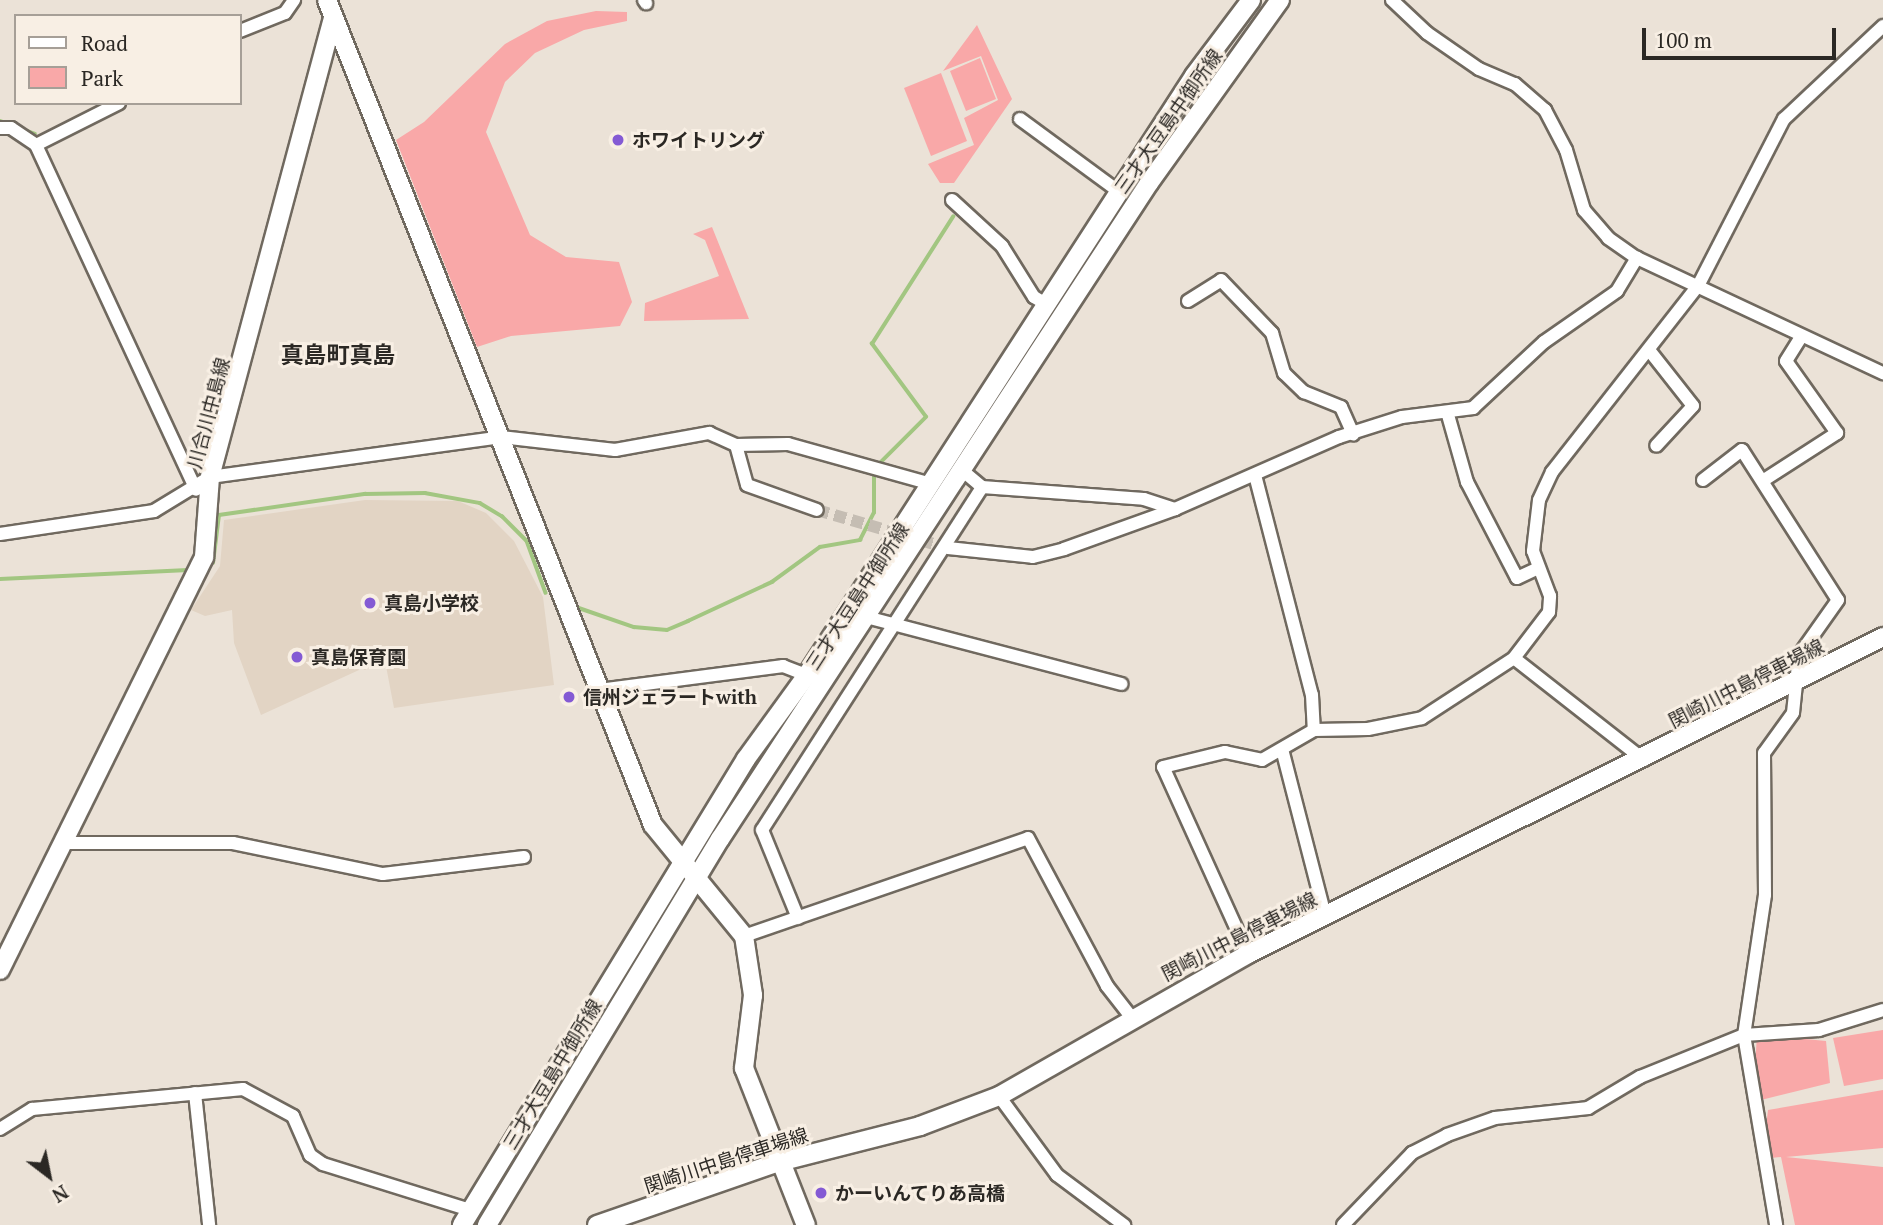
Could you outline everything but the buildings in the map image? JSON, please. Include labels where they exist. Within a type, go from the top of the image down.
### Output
[{"type":"main road","points":[[327,0],[332,22],[383,134],[653,825],[744,936],[753,995],[744,1068],[806,1225]]},
{"type":"main road","name":"川合川中島線","points":[[0,970],[204,557],[210,477],[337,0]]},
{"type":"main road","name":"三才大豆島中御所線","points":[[466,1218],[681,861],[807,675],[1118,191],[1251,0]]},
{"type":"main road","name":"三才大豆島中御所線","points":[[487,1225],[696,878],[870,618],[1149,183],[1280,0]]},
{"type":"main road","name":"関崎川中島停車場線","points":[[597,1225],[779,1162],[920,1126],[999,1096],[1131,1017],[1248,954],[1644,760],[1883,637]]},
{"type":"street","points":[[242,30],[285,13],[294,0]]},
{"type":"street","points":[[1392,0],[1427,33],[1479,69],[1515,84],[1545,110],[1566,150],[1584,210],[1637,258],[1801,337],[1883,373]]},
{"type":"street","points":[[1248,954],[1163,767],[1225,752],[1262,760],[1283,753],[1314,730],[1368,729],[1422,718],[1514,658],[1549,612],[1550,596],[1536,569],[1539,500],[1552,472],[1698,286],[1784,119],[1883,26]]},
{"type":"street","points":[[36,145],[115,105]]},
{"type":"street","points":[[1020,119],[1118,191]]},
{"type":"street","points":[[0,128],[11,128],[36,145],[196,490]]},
{"type":"street","points":[[953,200],[1002,246],[1034,296],[1046,304]]},
{"type":"street","points":[[948,548],[1033,557],[1175,509],[1353,434],[1402,417],[1448,415],[1472,408],[1544,342],[1581,321],[1617,291],[1637,258]]},
{"type":"street","points":[[1188,301],[1221,281],[1272,333],[1284,373],[1304,392],[1341,407],[1353,434]]},
{"type":"street","points":[[1764,480],[1837,433],[1786,361],[1801,337]]},
{"type":"street","points":[[1649,350],[1693,406],[1656,446]]},
{"type":"street","points":[[1448,415],[1467,482],[1517,578],[1536,569]]},
{"type":"street","points":[[0,534],[153,510],[196,490],[210,477],[500,437],[615,450],[709,433],[736,445],[788,444],[931,484]]},
{"type":"street","points":[[736,445],[747,485],[817,510]]},
{"type":"street","points":[[1703,480],[1742,450],[1764,480],[1781,520],[1838,600],[1799,655],[1793,713],[1764,753],[1765,895],[1744,1035],[1776,1225]]},
{"type":"street","points":[[964,471],[982,487],[1144,499],[1175,509]]},
{"type":"street","points":[[1255,475],[1312,695],[1314,730]]},
{"type":"street","points":[[798,918],[762,830],[982,487]]},
{"type":"street","points":[[870,618],[890,628],[1122,684]]},
{"type":"street","points":[[1514,658],[1644,760]]},
{"type":"street","points":[[599,690],[783,666],[807,675]]},
{"type":"street","points":[[1283,753],[1325,915]]},
{"type":"street","points":[[744,936],[1028,838],[1107,986],[1131,1017]]},
{"type":"street","points":[[63,843],[233,843],[383,874],[524,857]]},
{"type":"street","points":[[1343,1225],[1412,1153],[1447,1135],[1495,1118],[1588,1108],[1640,1077],[1744,1035],[1819,1030],[1883,1010]]},
{"type":"street","points":[[0,1129],[32,1109],[243,1089],[265,1096],[293,1116],[310,1155],[323,1164],[466,1218]]},
{"type":"street","points":[[195,1093],[209,1225]]},
{"type":"street","points":[[999,1096],[1058,1175],[1124,1225]]},
{"type":"shaded area","name":"真島小学校","points":[[365,500],[458,501],[486,513],[514,541],[543,597],[554,685],[394,708],[386,666],[364,670],[350,644],[359,670],[261,715],[234,643],[232,610],[205,616],[191,610],[220,566],[224,520]]},
{"type":"green space","points":[[596,11],[627,12],[627,21],[584,30],[535,53],[505,82],[486,132],[530,235],[566,257],[619,262],[632,302],[620,326],[511,336],[477,347],[396,140],[424,122],[505,44],[547,21]]},
{"type":"green space","points":[[977,25],[1012,99],[954,183],[940,183],[928,164],[974,145],[964,118],[998,100],[981,56],[943,71]]},
{"type":"green space","points":[[980,58],[996,99],[966,111],[950,71]]},
{"type":"green space","points":[[941,73],[967,141],[931,156],[904,88]]},
{"type":"green space","points":[[712,227],[749,319],[644,321],[645,303],[719,276],[705,240],[693,234]]},
{"type":"green space","points":[[1883,1030],[1883,1079],[1844,1086],[1833,1038]]},
{"type":"green space","points":[[1757,1034],[1826,1041],[1830,1083],[1753,1102]]},
{"type":"green space","points":[[1883,1090],[1883,1148],[1786,1157],[1883,1167],[1883,1225],[1795,1225],[1781,1157],[1762,1159],[1768,1110]]},
{"type":"waterway","points":[[272,25],[289,16]]},
{"type":"waterway","points":[[0,121],[35,134]]},
{"type":"waterway","points":[[880,463],[926,417],[872,344],[953,217]]},
{"type":"waterway","points":[[579,608],[634,627],[667,630],[688,621],[772,582],[820,547],[860,540],[874,513],[874,475]]},
{"type":"waterway","points":[[213,563],[219,515],[365,494],[425,493],[480,503],[502,516],[527,541],[546,593]]},
{"type":"waterway","points":[[0,579],[188,570]]},
{"type":"tunnel","points":[[817,510],[948,548]]},
{"type":"place","name":"ホワイトリング","points":[[618,140]]},
{"type":"place","name":"真島小学校","points":[[370,603]]},
{"type":"place","name":"真島保育園","points":[[297,657]]},
{"type":"place","name":"信州ジェラートwith","points":[[569,697]]},
{"type":"place","name":"かーいんてりあ高橋","points":[[821,1193]]},
{"type":"district","name":"真島町真島","points":[[338,355]]}]
